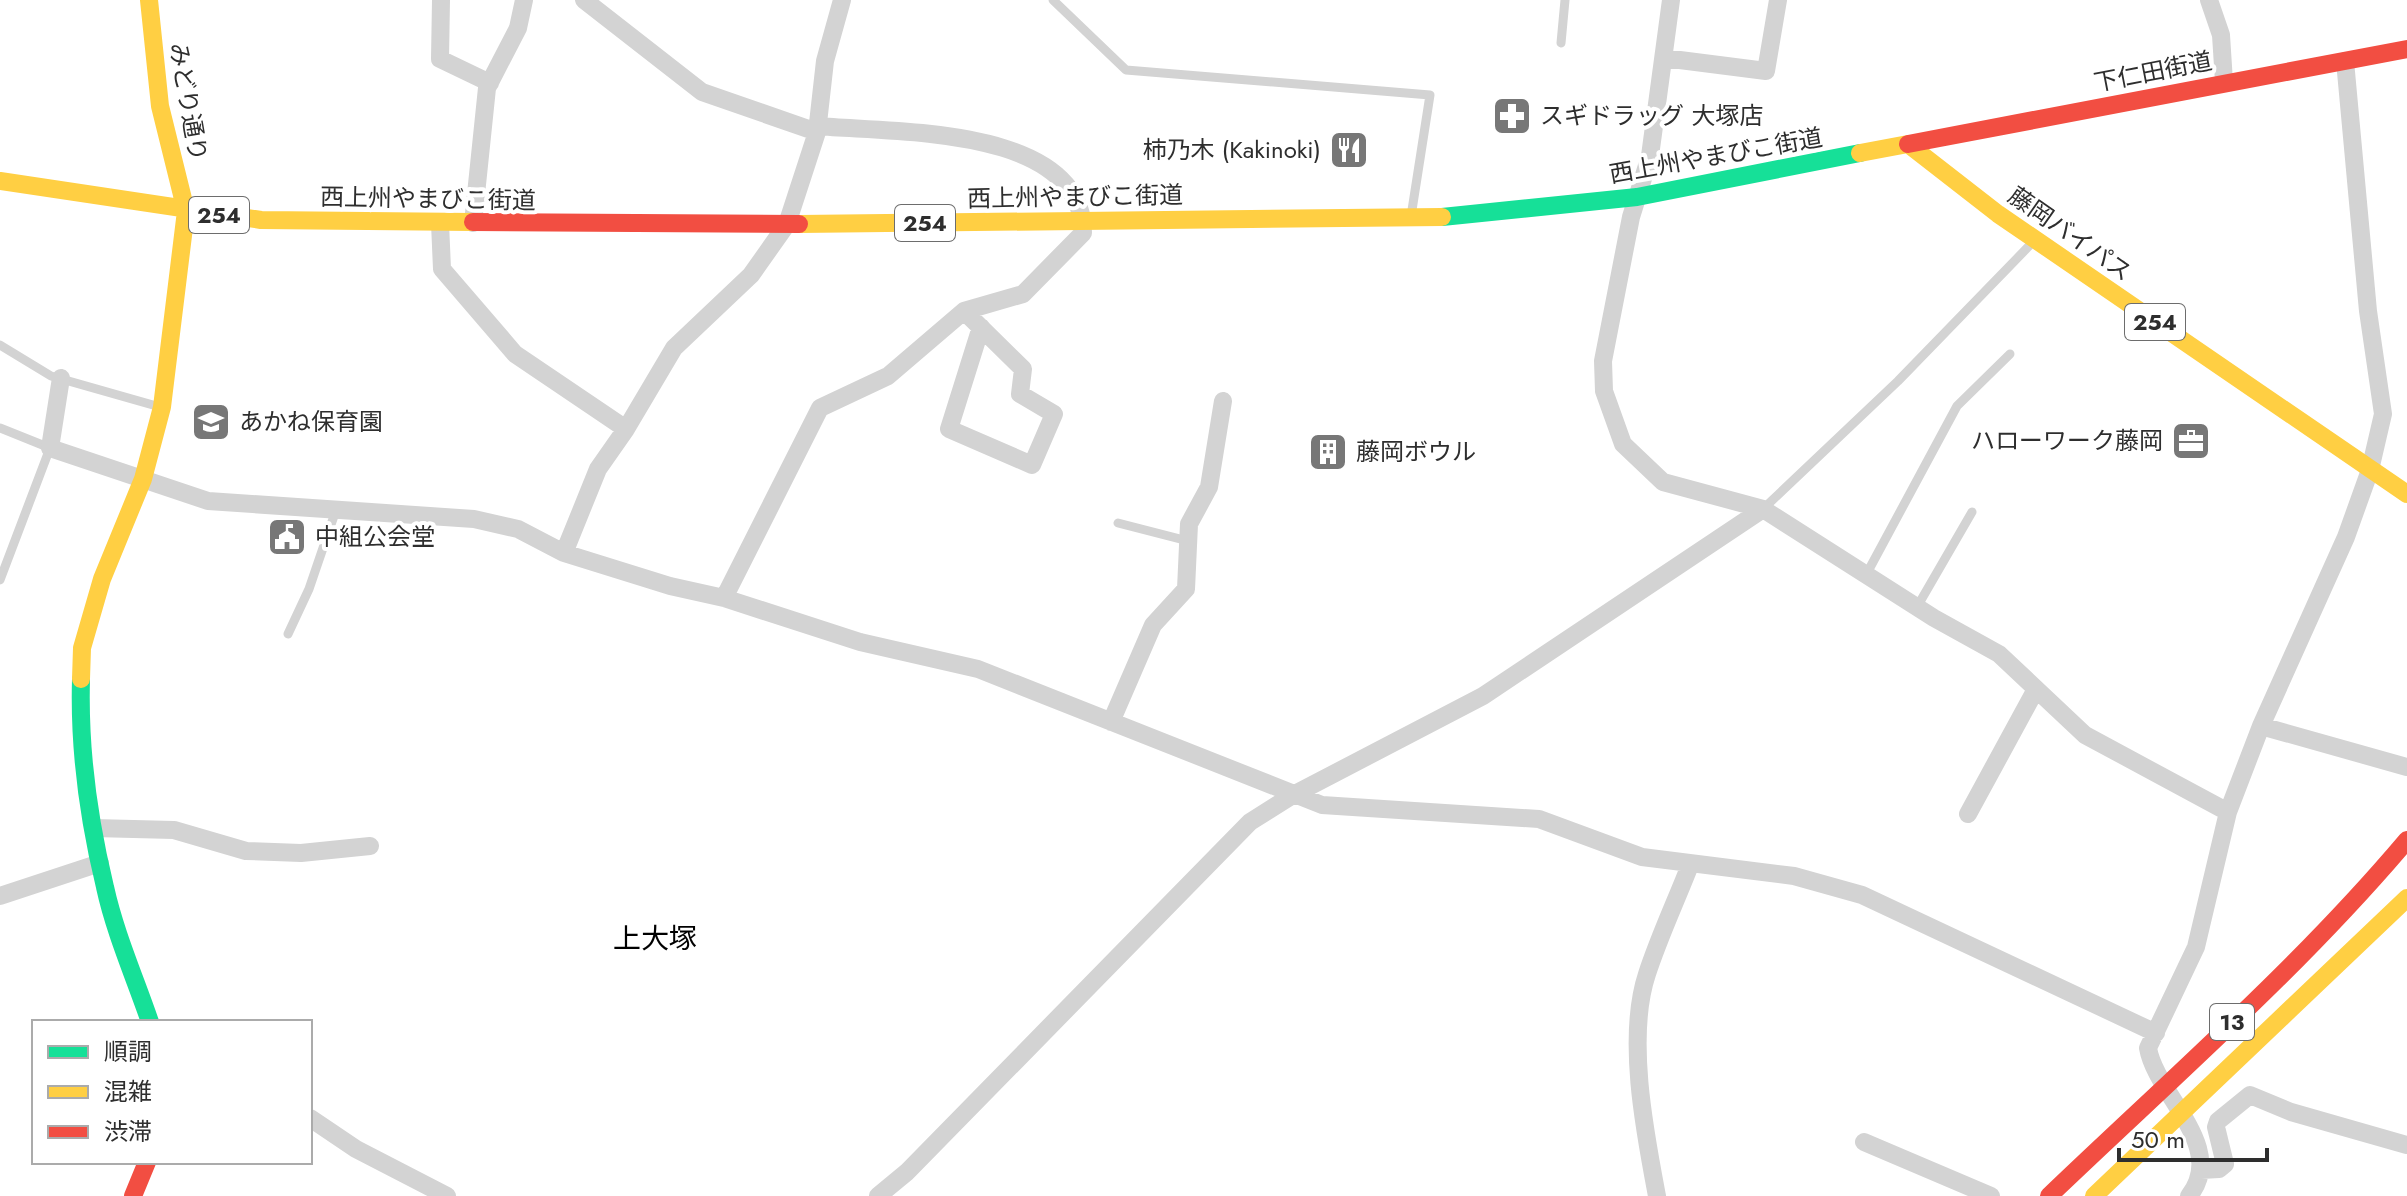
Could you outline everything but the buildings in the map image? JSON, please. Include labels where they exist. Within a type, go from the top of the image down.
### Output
[{"type":"main road","name":"みどり通り","points":[[149,0],[160,106],[186,211]]},
{"type":"main road","name":"下仁田街道","points":[[1908,144],[2407,49]]},
{"type":"main road","name":"西上州やまびこ街道","points":[[0,181],[261,220],[787,224],[1410,218],[1518,212],[1637,197],[1908,144]]},
{"type":"main road","name":"藤岡バイパス","points":[[1908,144],[2036,240],[2407,494]]},
{"type":"main road","points":[[149,1020],[105,890],[93,828],[80,711],[82,648],[102,579],[143,479],[162,407],[186,211]]},
{"type":"main road","name":"13","points":[[2049,1196],[2282,973],[2393,859],[2407,840]]},
{"type":"main road","name":"13","points":[[2094,1196],[2407,898]]},
{"type":"main road","points":[[133,1196],[146,1164]]},
{"type":"street","points":[[441,0],[440,59],[490,83]]},
{"type":"street","points":[[473,223],[490,83],[518,28],[524,0]]},
{"type":"street","points":[[584,0],[702,92],[818,129],[1004,146],[1052,171],[1076,195],[1083,221],[1083,233],[1023,294],[964,311],[888,376],[820,408],[724,598]]},
{"type":"street","points":[[564,553],[598,469],[626,429],[674,348],[751,275],[787,224],[818,129],[825,61],[842,0]]},
{"type":"street","points":[[1671,0],[1650,156],[1637,197],[1603,361],[1604,391],[1613,421],[1631,454],[1663,482],[1763,509],[1917,607],[1999,654],[2085,735],[2228,812]]},
{"type":"street","points":[[1664,58],[1766,71],[1778,0]]},
{"type":"street","points":[[2209,0],[2221,35],[2224,82]]},
{"type":"street","points":[[2189,1196],[2201,1170],[2200,1153],[2148,1048],[2196,947],[2228,812],[2261,726],[2346,537],[2370,470],[2383,414],[2368,311],[2345,61]]},
{"type":"street","points":[[440,223],[442,269],[515,354],[626,429]]},
{"type":"street","points":[[964,311],[981,327],[1023,369],[1020,394],[1054,414],[1032,465],[949,429],[981,327]]},
{"type":"street","points":[[61,378],[50,448],[208,501],[474,519],[518,529],[564,553],[670,586],[724,598],[860,642],[978,669],[1322,805],[1539,819],[1642,857],[1794,876],[1862,895],[2156,1033]]},
{"type":"street","points":[[1111,722],[1153,625],[1186,589],[1189,524],[1209,487],[1223,401]]},
{"type":"street","points":[[878,1196],[907,1172],[1250,822],[1293,795],[1483,696],[1763,509]]},
{"type":"street","points":[[1968,814],[2036,689]]},
{"type":"street","points":[[2261,726],[2407,767]]},
{"type":"street","points":[[93,828],[174,830],[246,851],[301,853],[370,846]]},
{"type":"street","points":[[0,896],[100,863]]},
{"type":"street","points":[[1657,1196],[1639,1100],[1641,1008],[1646,977],[1690,865]]},
{"type":"street","points":[[2201,1170],[2219,1169],[2225,1164],[2216,1127],[2235,1105],[2250,1095],[2291,1112],[2407,1145]]},
{"type":"street","points":[[312,1119],[356,1149],[445,1196]]},
{"type":"street","points":[[1864,1142],[1991,1196]]},
{"type":"lane","points":[[1053,0],[1126,70],[1430,95],[1410,218]]},
{"type":"lane","points":[[1561,43],[1565,0]]},
{"type":"lane","points":[[1763,509],[1898,381],[2036,240]]},
{"type":"lane","points":[[0,345],[61,378],[162,407]]},
{"type":"lane","points":[[1866,575],[1957,406],[2010,354]]},
{"type":"lane","points":[[0,428],[50,448],[0,580]]},
{"type":"lane","points":[[288,634],[309,589],[336,510]]},
{"type":"lane","points":[[1917,607],[1972,512]]},
{"type":"lane","points":[[1118,523],[1188,541]]},
{"type":"traffic: fast","points":[[1442,217],[1637,197],[1860,153]]},
{"type":"traffic: fast","points":[[81,679],[83,758],[99,862],[114,921],[149,1020]]},
{"type":"traffic: slow","points":[[81,679],[82,648],[102,579],[143,479],[162,407],[186,211],[160,106],[149,0]]},
{"type":"traffic: slow","points":[[1860,153],[1908,144],[1998,214],[2407,494]]},
{"type":"traffic: slow","points":[[0,181],[261,220],[473,222]]},
{"type":"traffic: slow","points":[[799,224],[1442,217]]},
{"type":"traffic: slow","points":[[2094,1196],[2407,898]]},
{"type":"traffic: jam","points":[[1908,144],[2407,49]]},
{"type":"traffic: jam","points":[[473,222],[799,224]]},
{"type":"traffic: jam","points":[[2049,1196],[2278,978],[2407,840]]},
{"type":"traffic: jam","points":[[133,1196],[146,1164]]},
{"type":"place","name":"スギドラッグ 大塚店","points":[[1512,116]]},
{"type":"place","name":"柿乃木 (Kakinoki)","points":[[1349,150]]},
{"type":"place","name":"あかね保育園","points":[[211,422]]},
{"type":"place","name":"ハローワーク藤岡","points":[[2191,441]]},
{"type":"place","name":"藤岡ボウル","points":[[1328,452]]},
{"type":"place","name":"中組公会堂","points":[[287,537]]},
{"type":"district","name":"上大塚","points":[[655,938]]}]
